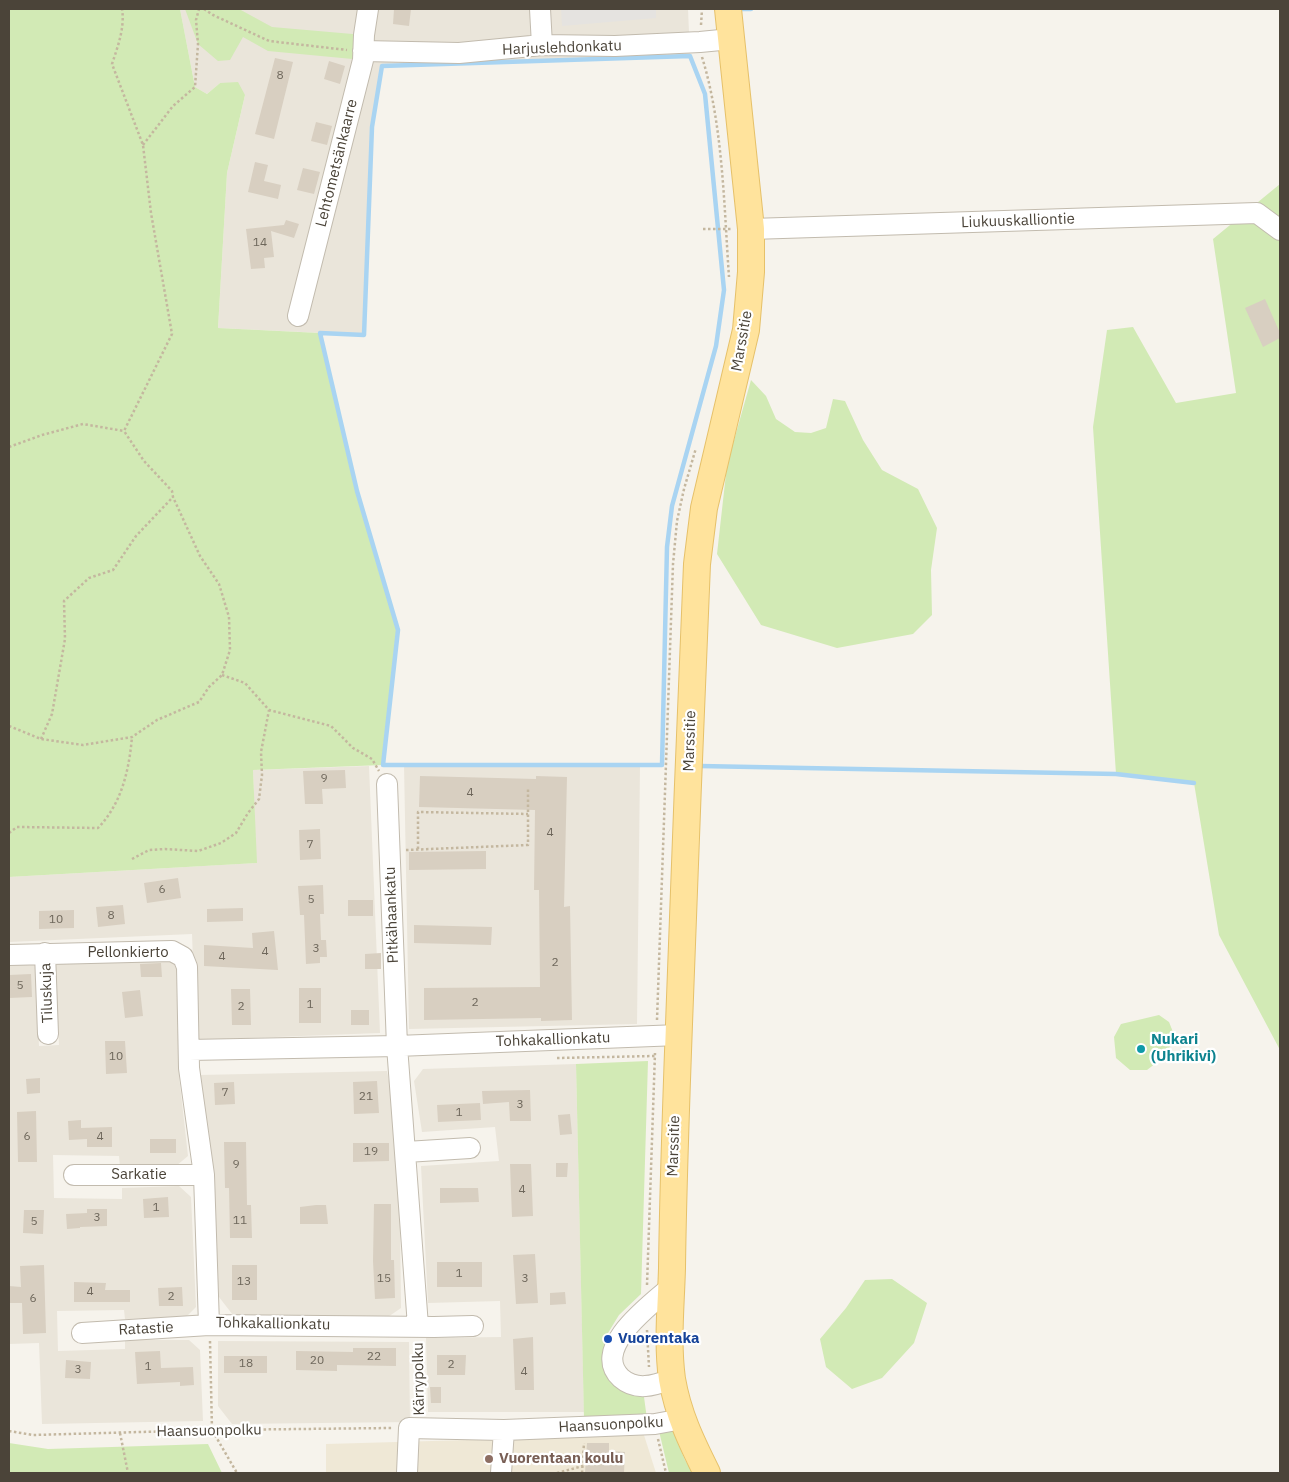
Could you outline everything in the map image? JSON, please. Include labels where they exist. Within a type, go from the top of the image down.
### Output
[{"type":"main road","name":"Marssitie","points":[[707,1473],[690,1440],[682,1419],[672,1379],[669,1335],[673,1167],[697,564],[704,508],[746,330],[751,272],[751,229],[728,9]]},
{"type":"street","name":"Lehtometsänkaarre","points":[[298,316],[363,60],[368,9]]},
{"type":"street","points":[[540,9],[542,45]]},
{"type":"street","name":"Harjuslehdonkatu","points":[[363,51],[459,53],[542,45],[615,46],[731,39]]},
{"type":"street","name":"Liukuuskalliontie","points":[[751,229],[1257,213],[1280,230]]},
{"type":"street","name":"Pitkähaankatu","points":[[387,784],[397,1046]]},
{"type":"street","name":"Pellonkierto","points":[[9,955],[172,951],[183,956],[187,967],[189,1050]]},
{"type":"street","name":"Tiluskuja","points":[[45,953],[48,1034]]},
{"type":"street","name":"Tohkakallionkatu","points":[[418,1326],[209,1325],[204,1175],[191,1084],[189,1050],[397,1046],[679,1035]]},
{"type":"street","points":[[397,1046],[418,1326]]},
{"type":"street","points":[[406,1152],[470,1148]]},
{"type":"street","name":"Sarkatie","points":[[74,1175],[204,1175]]},
{"type":"street","points":[[671,1287],[625,1330],[614,1346],[612,1359],[616,1373],[624,1381],[637,1387],[651,1386],[672,1379]]},
{"type":"street","name":"Ratastie","points":[[82,1333],[209,1325]]},
{"type":"street","name":"Kärrypolku","points":[[418,1326],[473,1326]]},
{"type":"street","name":"Haansuonpolku","points":[[415,1428],[504,1430],[655,1424],[682,1419]]},
{"type":"street","points":[[407,1473],[415,1428]]},
{"type":"street","points":[[501,1473],[504,1430]]},
{"type":"path","points":[[122,9],[120,43],[112,64],[143,145],[172,334],[124,431]]},
{"type":"path","points":[[143,145],[173,106],[195,87],[198,44],[196,20],[199,9]]},
{"type":"path","points":[[204,9],[269,42],[363,51]]},
{"type":"path","points":[[703,229],[720,229]]},
{"type":"path","points":[[9,447],[42,435],[83,424],[124,431],[144,461],[172,491],[200,556],[219,584],[229,617],[230,650],[222,675],[199,702],[157,720],[132,737],[83,745],[41,739],[9,726]]},
{"type":"path","points":[[41,739],[52,714],[65,638],[64,601],[89,578],[113,570],[136,536],[173,497]]},
{"type":"path","points":[[222,675],[245,683],[258,700],[269,710],[331,726],[353,748],[372,759],[387,784]]},
{"type":"path","points":[[132,859],[149,850],[198,851],[221,843],[236,833],[259,799],[262,775],[261,752],[269,710]]},
{"type":"path","points":[[9,833],[17,827],[98,828],[109,817],[124,787],[130,759],[132,737]]},
{"type":"path","points":[[390,850],[528,845],[528,788]]},
{"type":"path","points":[[418,849],[418,812],[528,814]]},
{"type":"path","points":[[209,1325],[212,1430],[237,1473]]},
{"type":"path","name":"Kärrypolku","points":[[415,1428],[418,1326]]},
{"type":"path","points":[[582,1473],[584,1427]]},
{"type":"path","name":"Haansuonpolku","points":[[9,1431],[33,1435],[212,1430],[415,1428]]},
{"type":"path","points":[[120,1433],[128,1473]]},
{"type":"path","points":[[557,1473],[583,1466]]},
{"type":"shaded area","points":[[180,9],[688,9],[690,56],[382,66],[372,127],[364,335],[218,328],[227,173],[245,95],[220,83],[207,94],[195,87]]},
{"type":"shaded area","points":[[561,9],[656,9],[656,18],[562,26]]},
{"type":"shaded area","points":[[404,765],[640,766],[637,1024],[409,1029]]},
{"type":"shaded area","points":[[369,766],[380,1033],[196,1040],[192,934],[9,942],[9,877],[256,863],[253,770]]},
{"type":"shaded area","points":[[168,957],[176,964],[179,1076],[188,1156],[176,1166],[120,1167],[119,1156],[53,1155],[54,1198],[122,1199],[122,1188],[179,1186],[191,1197],[196,1307],[185,1318],[125,1319],[124,1310],[57,1311],[58,1351],[125,1349],[125,1340],[189,1340],[200,1350],[203,1421],[42,1424],[39,1343],[9,1344],[9,964],[35,963],[39,1046],[59,1045],[55,962]]},
{"type":"shaded area","points":[[576,1064],[584,1412],[428,1412],[426,1338],[501,1337],[500,1301],[428,1303],[421,1166],[499,1161],[495,1127],[422,1132],[414,1081],[423,1069]]},
{"type":"shaded area","points":[[387,1071],[399,1132],[401,1308],[388,1317],[236,1319],[219,1297],[207,1141],[199,1075]]},
{"type":"shaded area","points":[[218,1341],[409,1342],[410,1422],[232,1424],[218,1406]]},
{"type":"shaded area","name":"Vuorentaan koulu","points":[[644,1435],[656,1473],[326,1473],[326,1444]]},
{"type":"green space","points":[[9,9],[180,9],[195,87],[207,94],[220,83],[238,82],[245,95],[227,173],[218,328],[320,333],[357,491],[398,630],[383,765],[253,770],[257,863],[9,877]]},
{"type":"green space","points":[[185,9],[239,9],[272,27],[364,35],[363,60],[268,51],[243,37],[230,60],[218,61],[198,44]]},
{"type":"green space","points":[[1280,184],[1280,1050],[1219,935],[1194,783],[1116,774],[1093,427],[1107,330],[1133,327],[1176,403],[1236,393],[1213,239]]},
{"type":"green space","points":[[751,380],[766,396],[776,419],[795,432],[811,433],[826,428],[833,399],[845,401],[863,440],[882,470],[918,489],[937,528],[931,570],[932,615],[913,634],[837,648],[761,625],[717,554],[727,465]]},
{"type":"green space","points":[[1159,1015],[1169,1022],[1175,1037],[1165,1056],[1147,1070],[1130,1070],[1116,1058],[1114,1037],[1121,1024]]},
{"type":"green space","points":[[648,1061],[641,1294],[619,1315],[608,1333],[603,1354],[605,1374],[619,1388],[644,1397],[647,1419],[584,1419],[576,1064]]},
{"type":"green space","points":[[892,1279],[927,1303],[914,1343],[882,1378],[852,1389],[826,1367],[820,1339],[846,1308],[865,1280]]},
{"type":"green space","points":[[672,1429],[685,1460],[693,1473],[669,1473],[659,1431]]},
{"type":"green space","points":[[9,1443],[48,1449],[208,1444],[222,1473],[9,1473]]},
{"type":"building","points":[[394,9],[411,9],[409,26],[393,24]]},
{"type":"building","points":[[275,58],[293,62],[274,139],[255,134]]},
{"type":"building","points":[[329,61],[345,66],[340,84],[324,79]]},
{"type":"building","points":[[316,122],[332,126],[327,145],[311,141]]},
{"type":"building","points":[[255,162],[268,165],[264,181],[281,185],[278,199],[248,192]]},
{"type":"building","points":[[303,168],[320,172],[314,194],[297,190]]},
{"type":"building","points":[[286,220],[299,224],[294,238],[271,231],[274,257],[264,258],[265,268],[251,269],[246,229],[284,225]]},
{"type":"building","points":[[1265,299],[1280,333],[1280,338],[1263,347],[1245,308]]},
{"type":"building","points":[[345,770],[346,788],[322,789],[323,804],[305,804],[303,771]]},
{"type":"building","points":[[420,776],[536,779],[536,776],[567,777],[564,907],[570,906],[572,1020],[541,1021],[541,1018],[424,1020],[424,988],[540,987],[539,890],[534,890],[535,810],[419,807]]},
{"type":"building","points":[[320,829],[321,859],[300,860],[299,830]]},
{"type":"building","points":[[486,851],[486,869],[409,870],[409,852]]},
{"type":"building","points":[[178,878],[181,898],[147,903],[144,883]]},
{"type":"building","points":[[323,885],[324,914],[320,914],[321,940],[326,940],[327,957],[320,957],[320,963],[306,964],[304,915],[300,915],[298,886]]},
{"type":"building","points":[[348,900],[373,900],[373,916],[348,916]]},
{"type":"building","points":[[123,905],[125,924],[98,927],[96,907]]},
{"type":"building","points":[[243,908],[243,921],[207,922],[207,909]]},
{"type":"building","points":[[74,910],[74,928],[39,929],[39,911]]},
{"type":"building","points":[[414,925],[492,927],[491,945],[414,943]]},
{"type":"building","points":[[274,931],[278,970],[204,966],[204,945],[253,948],[252,933]]},
{"type":"building","points":[[381,953],[381,969],[365,969],[365,954]]},
{"type":"building","points":[[161,963],[162,977],[141,977],[140,964]]},
{"type":"building","points":[[31,974],[32,997],[9,998],[9,975]]},
{"type":"building","points":[[299,988],[321,988],[321,1023],[299,1023]]},
{"type":"building","points":[[231,989],[250,989],[251,1025],[232,1025]]},
{"type":"building","points":[[140,990],[143,1016],[125,1018],[122,992]]},
{"type":"building","points":[[351,1010],[369,1010],[369,1025],[351,1025]]},
{"type":"building","points":[[105,1041],[125,1041],[127,1073],[106,1074]]},
{"type":"building","points":[[40,1078],[40,1093],[27,1094],[26,1079]]},
{"type":"building","points":[[377,1081],[379,1113],[354,1114],[353,1082]]},
{"type":"building","points":[[234,1082],[235,1104],[215,1105],[214,1083]]},
{"type":"building","points":[[530,1090],[531,1121],[510,1121],[509,1102],[483,1104],[482,1091]]},
{"type":"building","points":[[480,1103],[481,1120],[438,1122],[437,1105]]},
{"type":"building","points":[[36,1111],[37,1162],[18,1162],[17,1112]]},
{"type":"building","points":[[570,1114],[572,1134],[560,1135],[558,1115]]},
{"type":"building","points":[[81,1120],[81,1128],[112,1127],[112,1147],[87,1147],[87,1139],[69,1140],[68,1121]]},
{"type":"building","points":[[150,1139],[176,1139],[176,1153],[150,1153]]},
{"type":"building","points":[[224,1142],[246,1142],[247,1205],[251,1205],[252,1238],[230,1238],[229,1188],[225,1188]]},
{"type":"building","points":[[353,1143],[389,1143],[389,1161],[353,1162]]},
{"type":"building","points":[[556,1163],[568,1163],[567,1177],[556,1177]]},
{"type":"building","points":[[510,1164],[531,1164],[533,1216],[512,1217]]},
{"type":"building","points":[[440,1188],[478,1188],[479,1202],[440,1203]]},
{"type":"building","points":[[168,1197],[169,1217],[144,1218],[143,1199]]},
{"type":"building","points":[[374,1204],[391,1204],[391,1260],[394,1260],[395,1298],[375,1299],[373,1261]]},
{"type":"building","points":[[326,1205],[328,1224],[300,1224],[300,1207]]},
{"type":"building","points":[[87,1209],[107,1209],[107,1226],[67,1229],[66,1214],[87,1213]]},
{"type":"building","points":[[24,1210],[44,1210],[43,1234],[23,1233]]},
{"type":"building","points":[[535,1254],[538,1303],[516,1304],[513,1255]]},
{"type":"building","points":[[437,1262],[482,1262],[482,1287],[437,1287]]},
{"type":"building","points":[[44,1265],[46,1333],[23,1334],[22,1303],[9,1303],[9,1286],[21,1287],[20,1266]]},
{"type":"building","points":[[232,1265],[257,1265],[257,1300],[232,1300]]},
{"type":"building","points":[[74,1282],[106,1283],[105,1290],[130,1290],[130,1302],[74,1302]]},
{"type":"building","points":[[182,1287],[183,1306],[159,1306],[158,1288]]},
{"type":"building","points":[[565,1292],[566,1304],[550,1305],[550,1293]]},
{"type":"building","points":[[533,1337],[534,1390],[515,1390],[513,1339]]},
{"type":"building","points":[[353,1348],[396,1348],[396,1366],[337,1365],[337,1371],[296,1370],[296,1351],[353,1352]]},
{"type":"building","points":[[160,1351],[161,1368],[193,1367],[194,1385],[180,1386],[180,1382],[137,1384],[135,1352]]},
{"type":"building","points":[[437,1355],[466,1355],[465,1375],[437,1375]]},
{"type":"building","points":[[224,1356],[267,1356],[267,1373],[224,1373]]},
{"type":"building","points":[[66,1360],[91,1362],[90,1379],[65,1378]]},
{"type":"building","points":[[430,1387],[441,1387],[441,1403],[431,1403]]},
{"type":"building","points":[[587,1443],[609,1443],[609,1451],[625,1452],[624,1473],[585,1473]]},
{"type":"waterway","points":[[742,9],[751,9]]},
{"type":"waterway","points":[[690,56],[705,94],[724,290],[716,346],[672,506],[667,547],[662,765],[383,765],[398,630],[357,491],[320,333],[364,335],[372,127],[382,66],[690,56]]},
{"type":"waterway","points":[[700,766],[1116,774],[1194,783]]},
{"type":"place","name":"Nukari (Uhrikivi)","points":[[1141,1049]]},
{"type":"place","name":"Vuorentaka","points":[[608,1339]]},
{"type":"place","name":"Vuorentaan koulu","points":[[489,1459]]}]
